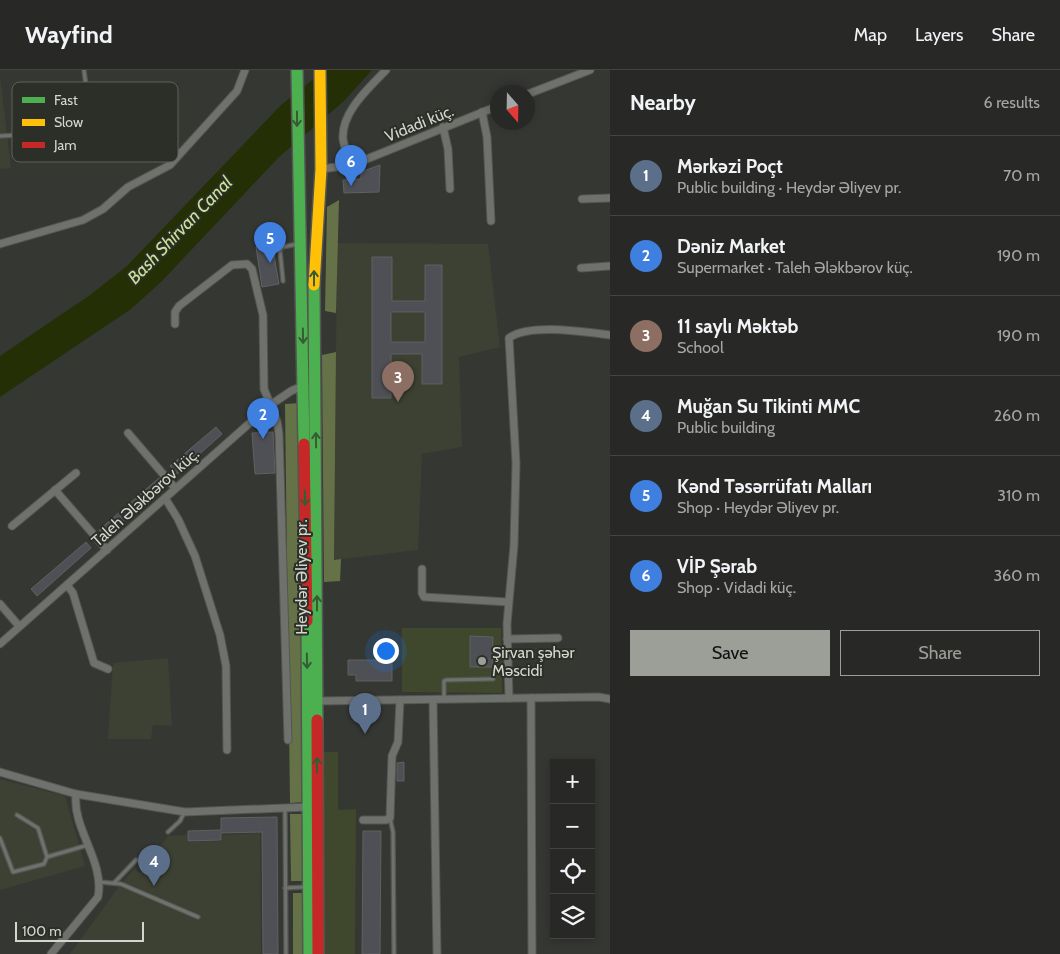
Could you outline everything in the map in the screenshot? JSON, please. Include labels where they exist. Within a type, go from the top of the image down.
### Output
[{"type":"main road","name":"Heydər Əliyev pr.","points":[[297,70],[297,170],[304,385],[309,954]]},
{"type":"main road","name":"Heydər Əliyev pr.","points":[[318,954],[314,252],[321,170],[320,70]]},
{"type":"main road","points":[[298,200],[318,199]]},
{"type":"street","points":[[178,155],[238,91],[245,70]]},
{"type":"street","points":[[352,165],[343,141],[345,121],[367,90],[386,70]]},
{"type":"street","points":[[535,91],[590,70]]},
{"type":"street","name":"Vidadi küç.","points":[[321,170],[352,165],[490,109]]},
{"type":"street","points":[[482,112],[487,137],[491,221]]},
{"type":"street","points":[[443,127],[448,148],[450,189]]},
{"type":"street","points":[[0,244],[83,220],[103,209],[128,187],[172,162]]},
{"type":"street","points":[[582,198],[610,198]]},
{"type":"street","points":[[175,324],[175,312],[179,306],[232,265],[247,264],[255,277],[263,315],[262,374],[264,389],[277,421],[279,434],[288,740]]},
{"type":"street","points":[[581,268],[610,266]]},
{"type":"street","points":[[510,698],[507,639],[516,502],[516,463],[508,338],[515,334],[558,330],[610,335]]},
{"type":"street","name":"Taleh Ələkbərov küç.","points":[[0,644],[270,406],[304,385],[316,383]]},
{"type":"street","points":[[128,433],[175,488]]},
{"type":"street","points":[[12,526],[76,473]]},
{"type":"street","points":[[55,490],[107,550]]},
{"type":"street","points":[[165,498],[178,519],[195,556],[220,635],[226,666],[226,750]]},
{"type":"street","points":[[422,569],[422,593],[424,597],[508,602]]},
{"type":"street","points":[[67,585],[73,593],[94,663],[108,669]]},
{"type":"street","points":[[0,604],[19,626]]},
{"type":"street","points":[[507,639],[558,638]]},
{"type":"street","points":[[317,701],[599,697],[610,699]]},
{"type":"street","points":[[531,698],[532,954]]},
{"type":"street","points":[[363,820],[386,820],[390,818],[392,756],[398,742],[400,700]]},
{"type":"street","points":[[433,700],[437,954]]},
{"type":"street","points":[[0,772],[76,794],[185,812],[308,807]]},
{"type":"street","points":[[51,954],[98,897],[100,882],[77,812],[76,794]]},
{"type":"lane","points":[[283,281],[280,250],[283,247],[300,243]]},
{"type":"lane","points":[[444,699],[444,681],[446,680],[493,679]]},
{"type":"lane","points":[[285,808],[286,954]]},
{"type":"lane","points":[[168,832],[180,822],[185,812]]},
{"type":"lane","points":[[0,838],[13,872],[44,864],[47,857],[38,828],[17,815]]},
{"type":"lane","points":[[390,818],[393,832],[394,954]]},
{"type":"lane","points":[[47,857],[88,845]]},
{"type":"lane","points":[[114,883],[136,860]]},
{"type":"lane","points":[[100,882],[114,883],[198,916]]},
{"type":"lane","points":[[285,888],[308,887]]},
{"type":"shaded area","points":[[0,76],[11,168],[0,169]]},
{"type":"shaded area","points":[[339,200],[336,313],[325,311],[327,207]]},
{"type":"shaded area","points":[[337,243],[488,244],[500,347],[459,357],[462,447],[422,454],[418,550],[334,560]]},
{"type":"shaded area","points":[[336,352],[334,560],[341,559],[340,581],[324,582],[322,355]]},
{"type":"shaded area","points":[[301,403],[304,802],[290,803],[285,404]]},
{"type":"shaded area","points":[[402,628],[501,628],[502,693],[402,692]]},
{"type":"shaded area","points":[[168,658],[172,726],[153,725],[151,739],[108,739],[113,663]]},
{"type":"shaded area","points":[[322,752],[338,752],[338,810],[356,809],[355,954],[323,954]]},
{"type":"shaded area","points":[[0,779],[65,796],[85,866],[0,890]]},
{"type":"shaded area","points":[[290,814],[303,814],[304,881],[291,881]]},
{"type":"shaded area","points":[[260,833],[261,954],[70,954],[121,884],[134,869],[140,873],[168,836],[187,835],[187,842],[222,841],[222,835]]},
{"type":"shaded area","points":[[293,893],[303,893],[303,954],[293,954]]},
{"type":"water","name":"Bash Shirvan Canal","points":[[325,70],[372,70],[344,101],[279,157],[161,282],[131,309],[0,397],[0,356],[90,295],[127,266],[281,105]]},
{"type":"building","points":[[380,165],[379,192],[344,193],[343,180],[361,179],[361,172]]},
{"type":"building","points":[[272,244],[279,284],[262,287],[256,247]]},
{"type":"building","points":[[372,257],[392,257],[392,301],[425,301],[425,265],[442,265],[442,384],[422,384],[422,354],[391,354],[391,398],[372,398]],"holes":[[[391,312],[425,312],[425,342],[391,342]]]},
{"type":"building","points":[[216,427],[222,434],[177,474],[170,466]]},
{"type":"building","points":[[273,432],[275,473],[255,474],[252,433]]},
{"type":"building","points":[[159,478],[165,485],[105,537],[99,530]]},
{"type":"building","points":[[86,542],[91,548],[37,596],[31,589]]},
{"type":"building","points":[[470,636],[493,637],[492,667],[470,667]]},
{"type":"building","points":[[348,660],[392,660],[392,681],[356,681],[356,675],[348,675]]},
{"type":"building","points":[[404,762],[404,781],[397,781],[397,763]]},
{"type":"building","points":[[277,817],[278,954],[263,954],[262,832],[221,833],[221,840],[188,841],[188,831],[221,830],[221,818]]},
{"type":"building","points":[[363,831],[381,831],[380,954],[362,954]]},
{"type":"traffic: fast","points":[[297,70],[304,444]]},
{"type":"traffic: fast","points":[[314,285],[317,720]]},
{"type":"traffic: fast","points":[[307,621],[309,954]]},
{"type":"traffic: slow","points":[[314,285],[321,169],[320,70]]},
{"type":"traffic: jam","points":[[304,444],[307,621]]},
{"type":"traffic: jam","points":[[317,720],[318,954]]},
{"type":"place","name":"VİP Şərab","points":[[351,186]]},
{"type":"place","name":"Kənd Təsərrüfatı Malları","points":[[270,263]]},
{"type":"place","name":"11 saylı Məktəb","points":[[398,402]]},
{"type":"place","name":"Dəniz Market","points":[[263,439]]},
{"type":"place","name":"Şirvan şəhər Məscidi","points":[[482,661]]},
{"type":"place","name":"Mərkəzi Poçt","points":[[365,734]]},
{"type":"place","name":"Muğan Su Tikinti MMC","points":[[154,886]]}]
